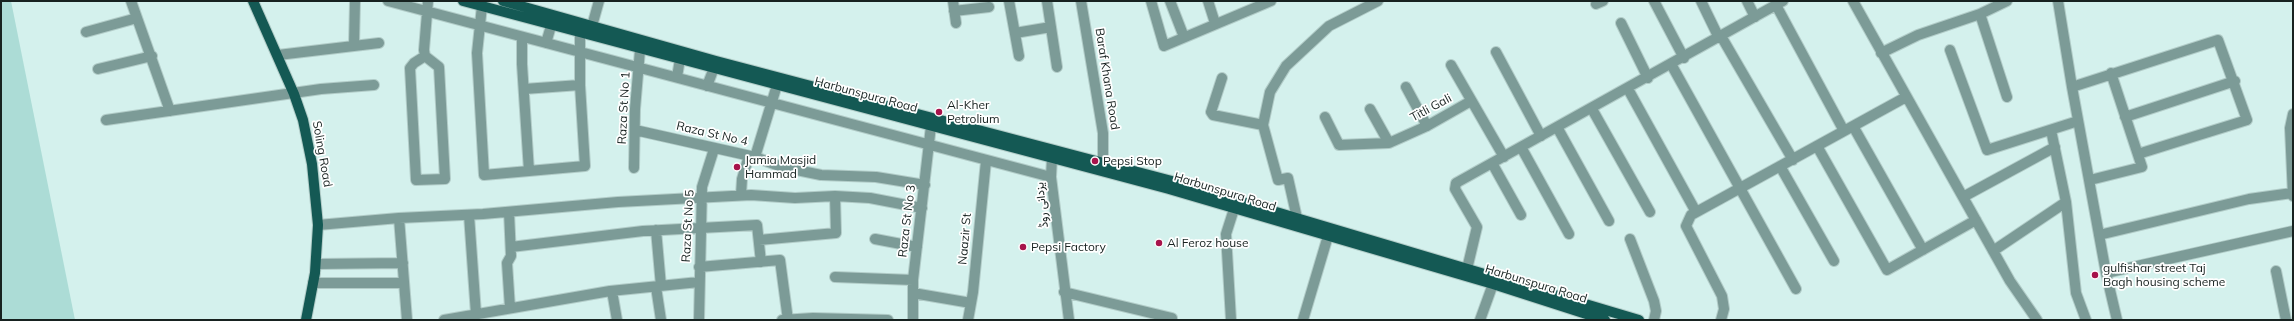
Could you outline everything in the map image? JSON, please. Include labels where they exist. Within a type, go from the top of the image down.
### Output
[{"type":"main road","name":"Soling Road","points":[[252,1],[278,55],[294,94],[303,120],[312,164],[318,225],[316,264],[306,320]]},
{"type":"main road","name":"Harbunspura Road","points":[[463,1],[580,34],[641,45],[871,105],[1103,162],[1170,185],[1234,210],[1639,320]]},
{"type":"main road","name":"Harbunspura Road","points":[[503,1],[592,26],[680,59],[777,84],[871,105],[931,126],[1052,158],[1170,185],[1297,218],[1467,269],[1494,281],[1605,320]]},
{"type":"street","points":[[131,1],[152,56],[170,110]]},
{"type":"street","points":[[354,1],[354,46]]},
{"type":"street","points":[[388,1],[677,77],[771,104],[1051,177]]},
{"type":"street","points":[[425,56],[426,12],[428,1]]},
{"type":"street","points":[[592,26],[599,1]]},
{"type":"street","points":[[1010,1],[1019,56]]},
{"type":"street","points":[[1047,1],[1057,67]]},
{"type":"street","points":[[1151,1],[1164,46],[1215,23],[1271,1]]},
{"type":"street","points":[[1170,1],[1184,37]]},
{"type":"street","points":[[1208,1],[1215,23]]},
{"type":"street","points":[[1297,218],[1288,178],[1278,180],[1263,125],[1270,92],[1286,66],[1329,26],[1365,3],[1378,1]]},
{"type":"street","points":[[1654,1],[1684,58]]},
{"type":"street","points":[[1701,1],[1720,37],[1793,160]]},
{"type":"street","points":[[1747,1],[1755,17]]},
{"type":"street","points":[[1853,1],[2010,281],[2037,320]]},
{"type":"street","points":[[1881,53],[1918,35],[1980,14],[2007,1]]},
{"type":"street","points":[[2058,1],[2106,273],[2117,320]]},
{"type":"street","name":"Baraf Khana Road","points":[[1083,2],[1103,132],[1103,162]]},
{"type":"street","points":[[1467,269],[1477,227],[1455,186],[1504,156],[1684,58],[1779,3],[1849,129],[1923,250]]},
{"type":"street","points":[[482,6],[477,53],[484,175],[585,166],[580,85],[580,34]]},
{"type":"street","points":[[956,23],[954,6],[989,8]]},
{"type":"street","points":[[1980,14],[2007,97]]},
{"type":"street","points":[[86,32],[137,18]]},
{"type":"street","points":[[1621,23],[1648,78]]},
{"type":"street","points":[[546,43],[551,26]]},
{"type":"street","points":[[1015,33],[1051,27]]},
{"type":"street","points":[[522,37],[529,171]]},
{"type":"street","points":[[2072,87],[2111,73],[2218,40],[2235,81],[2247,120],[2138,154]]},
{"type":"street","points":[[278,55],[379,43]]},
{"type":"street","name":"Raza St No 1","points":[[634,168],[641,45]]},
{"type":"street","points":[[1950,50],[1987,150],[2078,121]]},
{"type":"street","points":[[1496,52],[1541,136]]},
{"type":"street","points":[[98,69],[152,56]]},
{"type":"street","points":[[425,56],[439,67],[445,179],[416,180],[410,68],[414,63],[425,56]]},
{"type":"street","points":[[677,77],[680,59]]},
{"type":"street","points":[[1671,64],[1796,289]]},
{"type":"street","points":[[1451,65],[1471,101]]},
{"type":"street","points":[[707,86],[714,68]]},
{"type":"street","points":[[2090,180],[2142,167],[2111,73]]},
{"type":"street","points":[[1222,78],[1210,112],[1212,115],[1263,125]]},
{"type":"street","points":[[2125,117],[2235,81]]},
{"type":"street","points":[[741,196],[742,179],[752,156],[777,84]]},
{"type":"street","points":[[106,120],[349,85],[374,85]]},
{"type":"street","points":[[524,89],[580,85]]},
{"type":"street","points":[[1406,87],[1427,126]]},
{"type":"street","points":[[1628,89],[1696,212]]},
{"type":"street","points":[[1721,320],[1724,309],[1722,296],[1686,226],[1688,220],[1696,212],[1793,160],[1906,96]]},
{"type":"street","name":"Titli Gali","points":[[1325,117],[1339,145],[1389,142],[1427,126],[1471,101],[1504,156]]},
{"type":"street","points":[[1370,109],[1389,142]]},
{"type":"street","points":[[1592,109],[1650,212]]},
{"type":"street","points":[[2099,234],[2249,199],[2293,194],[2290,128],[2293,114]]},
{"type":"street","name":"Raza St No 3","points":[[913,320],[913,280],[930,145],[931,126]]},
{"type":"street","points":[[1557,127],[1610,221]]},
{"type":"street","name":"Raza St No 4","points":[[635,130],[714,149],[752,156],[782,167],[822,175],[876,177],[925,185]]},
{"type":"street","points":[[2051,130],[2066,202],[2076,292],[2086,320]]},
{"type":"street","points":[[1817,146],[1887,270],[1976,220]]},
{"type":"street","points":[[1963,197],[2055,146]]},
{"type":"street","points":[[1521,147],[1569,234]]},
{"type":"street","name":"Raza St No 5","points":[[700,320],[699,267],[702,187],[714,149]]},
{"type":"street","name":"یزدانی روڈ","points":[[1052,158],[1051,177],[1064,292],[1069,320]]},
{"type":"street","name":"Naazir St","points":[[968,320],[986,161]]},
{"type":"street","points":[[1492,163],[1521,215]]},
{"type":"street","points":[[1780,166],[1834,261]]},
{"type":"street","points":[[318,225],[399,218],[509,212],[618,202],[741,196],[795,198],[835,196],[870,198],[922,208]]},
{"type":"street","points":[[759,240],[836,233],[835,196]]},
{"type":"street","points":[[1993,250],[2066,202]]},
{"type":"street","points":[[1231,320],[1226,234],[1234,210]]},
{"type":"street","points":[[509,212],[512,256],[507,263],[510,308]]},
{"type":"street","points":[[469,215],[476,314]]},
{"type":"street","points":[[399,218],[407,320]]},
{"type":"street","points":[[511,247],[656,230],[757,225],[761,262]]},
{"type":"street","points":[[656,230],[661,320]]},
{"type":"street","points":[[2106,273],[2293,231]]},
{"type":"street","points":[[1303,320],[1328,236]]},
{"type":"street","points":[[1630,239],[1654,302],[1656,311],[1654,320]]},
{"type":"street","points":[[875,240],[917,247]]},
{"type":"street","points":[[699,267],[780,260],[788,320]]},
{"type":"street","points":[[316,264],[403,263]]},
{"type":"street","points":[[2276,271],[2286,320]]},
{"type":"street","points":[[835,277],[913,280]]},
{"type":"street","points":[[1480,320],[1494,281]]},
{"type":"street","points":[[444,320],[612,291],[699,282]]},
{"type":"street","points":[[313,283],[404,283]]},
{"type":"street","points":[[612,291],[617,320]]},
{"type":"street","points":[[1064,292],[1172,318]]},
{"type":"street","points":[[913,293],[971,303]]},
{"type":"street","points":[[782,320],[888,320]]},
{"type":"shaded area","points":[[1,1],[11,1],[75,320],[1,320]]},
{"type":"place","name":"Al-Kher Petrolium","points":[[939,112]]},
{"type":"place","name":"Pepsi Stop","points":[[1095,161]]},
{"type":"place","name":"Jamia Masjid Hammad","points":[[737,167]]},
{"type":"place","name":"Al Feroz house","points":[[1159,243]]},
{"type":"place","name":"Pepsi Factory","points":[[1023,247]]},
{"type":"place","name":"gulfishar street Taj Bagh housing scheme","points":[[2095,275]]}]
